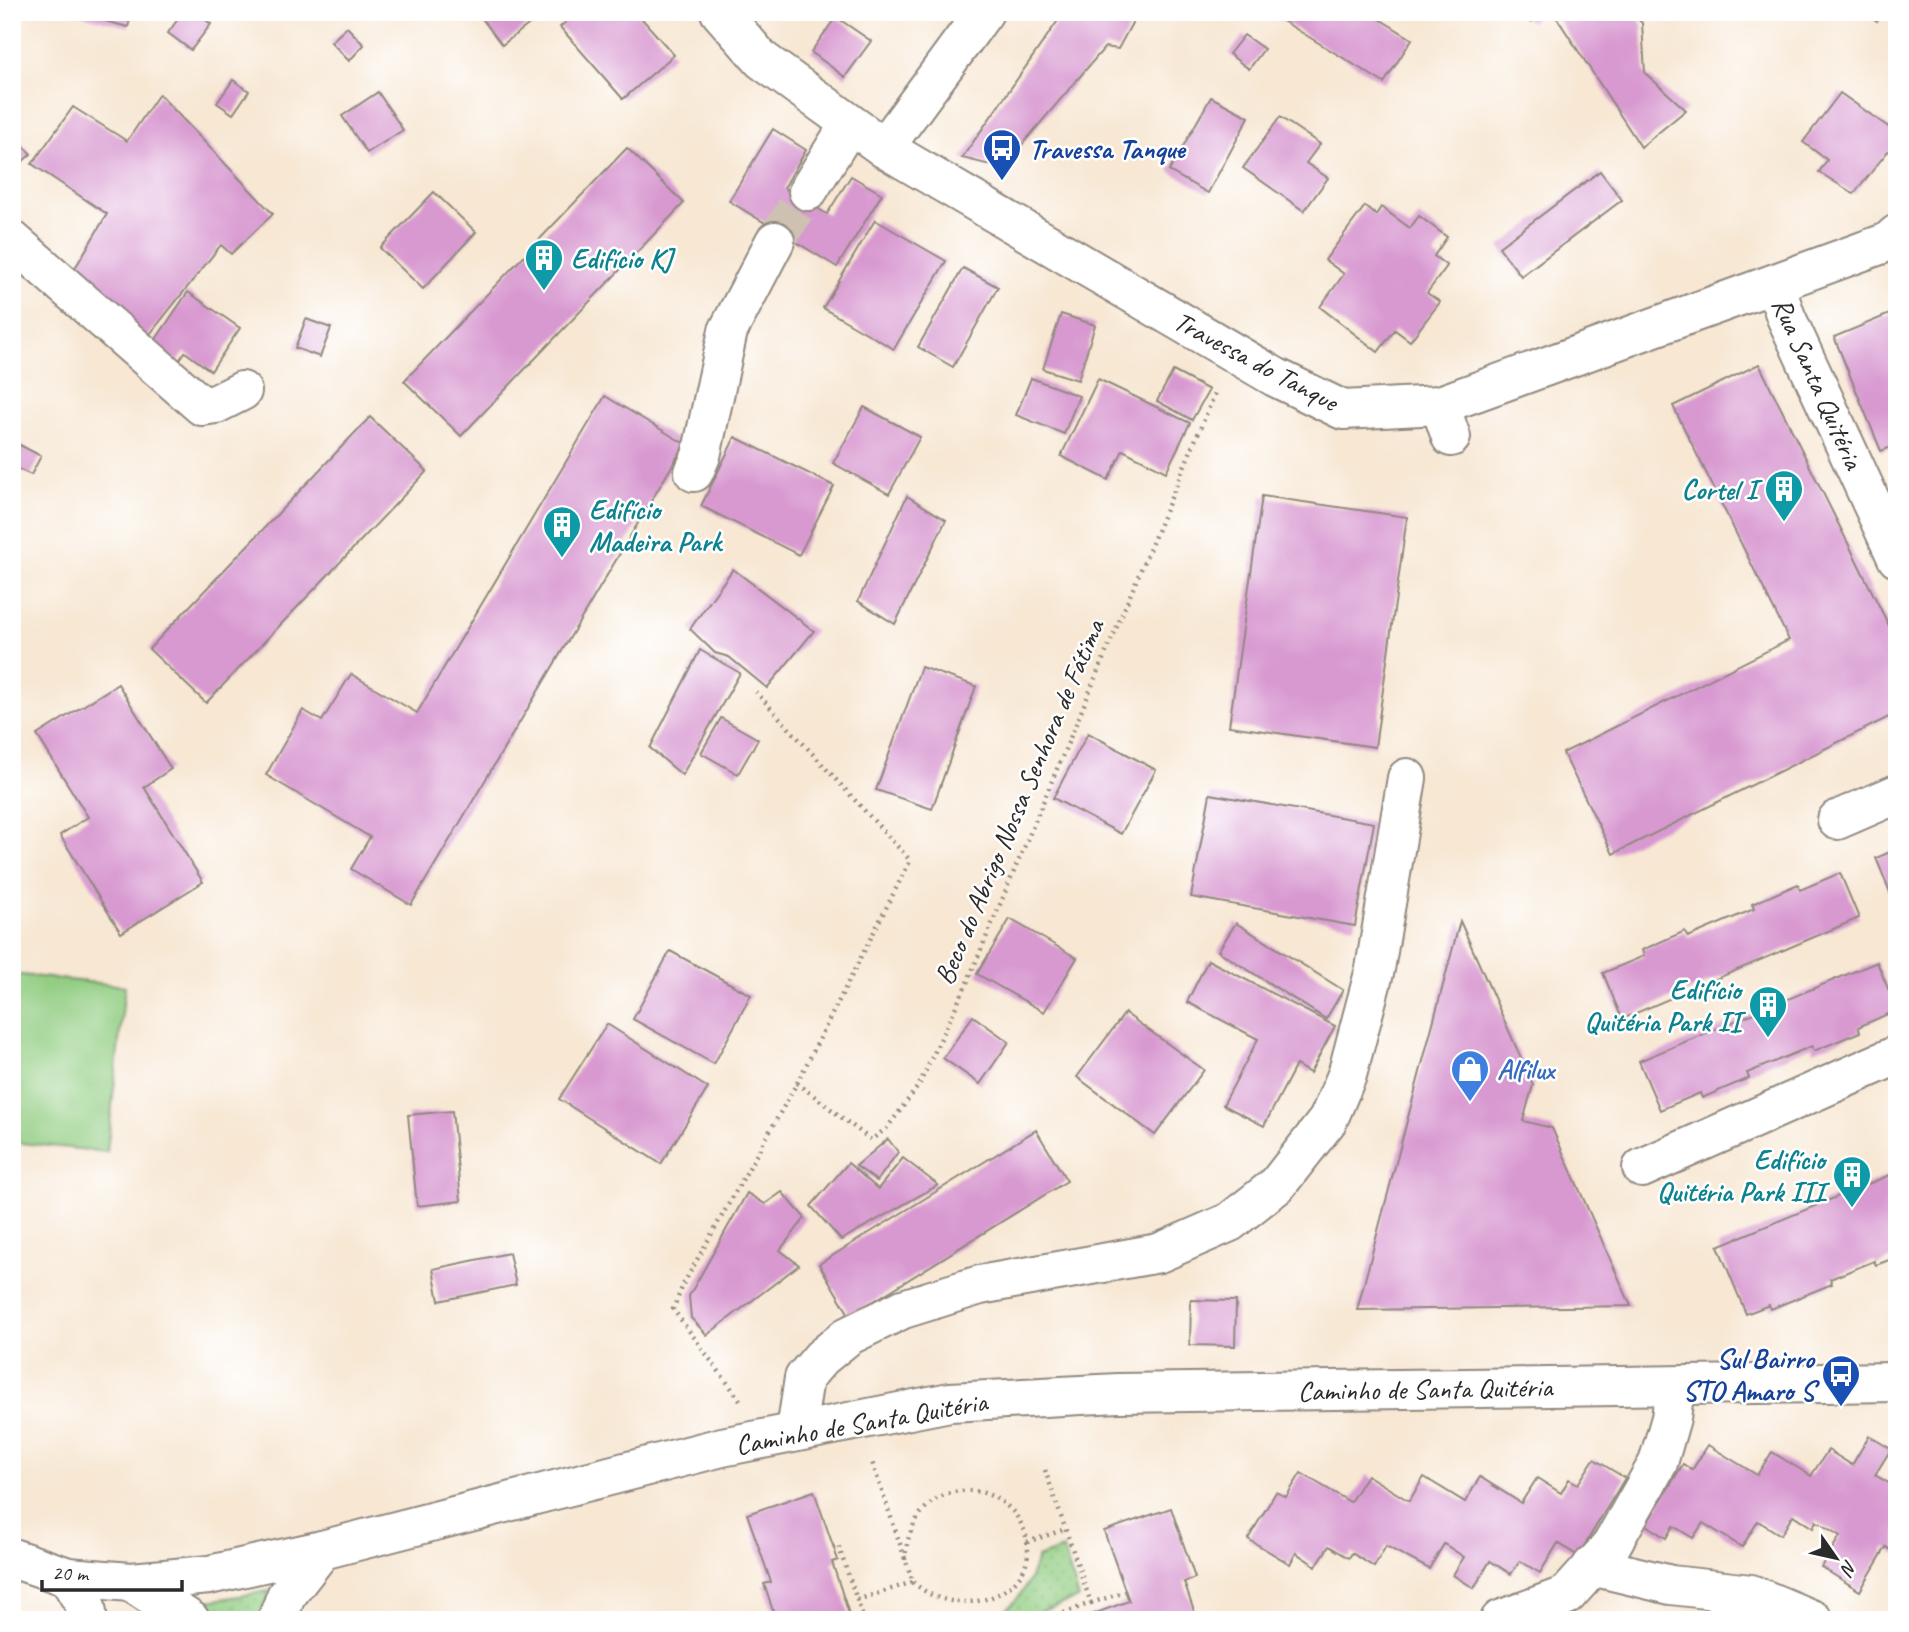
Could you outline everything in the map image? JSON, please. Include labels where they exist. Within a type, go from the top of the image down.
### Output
[{"type":"street","name":"Travessa do Tanque","points":[[720,12],[762,60],[884,148],[1275,377],[1343,410],[1445,421],[1775,285],[1888,242],[1897,234]]},
{"type":"street","points":[[884,148],[984,12]]},
{"type":"street","points":[[808,191],[849,125]]},
{"type":"street","points":[[12,240],[202,406],[216,404],[242,391]]},
{"type":"street","points":[[694,472],[701,456],[728,331],[775,242]]},
{"type":"street","name":"Rua Santa Quitéria","points":[[1775,285],[1786,317],[1897,558]]},
{"type":"street","points":[[796,1431],[804,1378],[821,1358],[848,1336],[903,1309],[980,1285],[1159,1253],[1230,1222],[1276,1185],[1328,1120],[1347,1075],[1375,969],[1407,778]]},
{"type":"street","points":[[1837,820],[1897,794]]},
{"type":"street","points":[[1643,1168],[1897,1055]]},
{"type":"street","name":"Caminho de Santa Quitéria","points":[[12,1558],[68,1577],[131,1582],[209,1575],[322,1550],[641,1467],[796,1431],[950,1402],[1105,1393],[1897,1382]]},
{"type":"street","points":[[1500,1620],[1567,1595],[1611,1546],[1658,1463],[1671,1418],[1675,1387]]},
{"type":"street","points":[[277,1620],[286,1596],[322,1550]]},
{"type":"street","points":[[1592,1566],[1671,1585],[1751,1594],[1812,1620]]},
{"type":"street","points":[[68,1577],[86,1607],[88,1620]]},
{"type":"street","points":[[131,1582],[190,1620]]},
{"type":"path","name":"Beco do Abrigo Nossa Senhora de Fátima","points":[[797,1083],[871,1140],[887,1128],[919,1085],[967,983],[1221,379]]},
{"type":"path","points":[[743,1404],[673,1309],[684,1283],[797,1083],[909,863],[908,858],[756,692]]},
{"type":"path","points":[[870,1458],[913,1582],[931,1602]]},
{"type":"path","points":[[1045,1470],[1091,1603]]},
{"type":"path","points":[[905,1560],[906,1541],[912,1523],[924,1508],[940,1496],[958,1491],[977,1491],[995,1497],[1010,1509],[1021,1524],[1027,1542],[1027,1562],[1021,1580],[1011,1596]]},
{"type":"path","points":[[1027,1542],[1066,1529]]},
{"type":"path","points":[[833,1547],[838,1545],[864,1620]]},
{"type":"path","points":[[858,1600],[913,1582]]},
{"type":"path","points":[[1046,1620],[1125,1592]]},
{"type":"green space","points":[[12,974],[125,986],[107,1152],[12,1142]]},
{"type":"green space","points":[[1063,1549],[1079,1598],[1015,1620],[1004,1620],[1002,1613],[1024,1588],[1037,1558]]},
{"type":"green space","points":[[269,1591],[259,1620],[219,1620],[184,1605]]},
{"type":"building","points":[[70,12],[132,12],[128,27]]},
{"type":"building","points":[[183,12],[195,12],[211,24],[191,50],[168,33]]},
{"type":"building","points":[[477,12],[545,12],[502,45]]},
{"type":"building","points":[[577,12],[636,12],[674,55],[623,99],[560,27]]},
{"type":"building","points":[[1064,12],[1138,12],[1118,49],[1105,47],[1002,168],[962,158]]},
{"type":"building","points":[[1281,12],[1368,12],[1412,39],[1384,83],[1278,18]]},
{"type":"building","points":[[1516,12],[1540,12],[1531,22]]},
{"type":"building","points":[[1553,12],[1630,12],[1642,23],[1645,73],[1686,110],[1641,147]]},
{"type":"building","points":[[1864,12],[1882,12],[1877,21]]},
{"type":"building","points":[[836,17],[871,41],[845,77],[811,52]]},
{"type":"building","points":[[347,27],[364,45],[349,61],[331,42]]},
{"type":"building","points":[[1244,35],[1264,49],[1249,69],[1229,54]]},
{"type":"building","points":[[233,80],[249,91],[233,114],[217,103]]},
{"type":"building","points":[[378,92],[403,130],[367,153],[342,116]]},
{"type":"building","points":[[1840,93],[1897,133],[1897,157],[1888,151],[1854,194],[1819,172],[1827,160],[1803,142]]},
{"type":"building","points":[[159,94],[273,214],[231,254],[221,245],[146,339],[71,275],[107,214],[32,164],[73,107],[127,141]]},
{"type":"building","points":[[1211,97],[1249,117],[1208,193],[1169,171]]},
{"type":"building","points":[[1280,117],[1320,144],[1306,163],[1328,178],[1304,211],[1243,168]]},
{"type":"building","points":[[773,129],[806,150],[784,188],[827,214],[851,176],[882,194],[837,267],[729,201]]},
{"type":"building","points":[[12,133],[31,154],[12,171]]},
{"type":"building","name":"Edifício KJ","points":[[627,148],[684,203],[461,436],[404,381]]},
{"type":"building","points":[[1600,171],[1622,200],[1521,276],[1499,247]]},
{"type":"building","points":[[434,192],[476,232],[423,289],[380,248]]},
{"type":"building","points":[[1365,206],[1376,215],[1381,207],[1410,228],[1419,216],[1447,237],[1434,256],[1447,266],[1427,293],[1440,302],[1410,341],[1395,330],[1378,352],[1320,307],[1344,274],[1325,260]]},
{"type":"building","points":[[875,220],[946,261],[894,349],[823,308]]},
{"type":"building","points":[[963,268],[998,287],[953,367],[918,347]]},
{"type":"building","points":[[188,292],[240,328],[211,371],[185,352],[176,365],[150,348]]},
{"type":"building","points":[[1897,311],[1897,445],[1881,451],[1834,337]]},
{"type":"building","points":[[1061,314],[1095,325],[1078,380],[1043,369]]},
{"type":"building","points":[[306,319],[331,328],[320,357],[295,348]]},
{"type":"building","name":"Cortel I","points":[[1759,364],[1897,642],[1897,713],[1613,854],[1563,753],[1789,640],[1673,406]]},
{"type":"building","points":[[1173,371],[1209,390],[1192,420],[1157,401]]},
{"type":"building","points":[[1031,378],[1079,396],[1064,434],[1016,415]]},
{"type":"building","points":[[1098,379],[1190,423],[1166,472],[1123,450],[1108,480],[1061,456]]},
{"type":"building","name":"Edifício Madeira Park","points":[[605,396],[685,444],[411,905],[351,869],[370,837],[266,775],[303,710],[322,721],[351,674],[417,713]]},
{"type":"building","points":[[864,407],[920,437],[889,494],[833,463]]},
{"type":"building","points":[[370,417],[427,471],[206,703],[149,649]]},
{"type":"building","points":[[735,437],[834,486],[799,555],[701,506]]},
{"type":"building","points":[[12,441],[41,456],[31,475],[12,466]]},
{"type":"building","points":[[907,496],[946,520],[895,624],[858,601]]},
{"type":"building","points":[[1262,496],[1407,517],[1375,747],[1229,726]]},
{"type":"building","points":[[733,569],[814,631],[767,688],[729,657],[715,653],[690,629]]},
{"type":"building","points":[[700,650],[740,673],[682,775],[650,748]]},
{"type":"building","points":[[921,667],[976,686],[932,809],[876,790]]},
{"type":"building","points":[[118,684],[171,769],[144,787],[203,882],[121,933],[60,835],[88,817],[37,735]]},
{"type":"building","points":[[721,718],[758,739],[738,774],[701,753]]},
{"type":"building","points":[[1088,733],[1156,770],[1121,834],[1053,798]]},
{"type":"building","points":[[1210,794],[1374,823],[1355,926],[1191,897]]},
{"type":"building","points":[[1897,849],[1897,903],[1895,904],[1876,858]]},
{"type":"building","name":"Edifício Quitéria Park II","points":[[1840,873],[1859,918],[1622,1019],[1603,973],[1644,956],[1642,950],[1685,931],[1688,937],[1754,909],[1752,904],[1798,884],[1800,890]]},
{"type":"building","points":[[1010,919],[1077,958],[1044,1012],[977,974]]},
{"type":"building","name":"Alfilux","points":[[1460,921],[1533,1085],[1523,1121],[1552,1128],[1631,1306],[1357,1310]]},
{"type":"building","points":[[1236,923],[1343,990],[1326,1019],[1218,951]]},
{"type":"building","points":[[670,951],[751,995],[714,1064],[633,1019]]},
{"type":"building","points":[[1208,960],[1335,1026],[1310,1073],[1296,1065],[1264,1126],[1223,1105],[1258,1039],[1187,1002]]},
{"type":"building","name":"Edifício Quitéria Park II","points":[[1877,962],[1897,1010],[1858,1027],[1860,1032],[1814,1051],[1812,1046],[1747,1073],[1749,1078],[1702,1098],[1700,1093],[1660,1110],[1639,1061]]},
{"type":"building","points":[[1125,1013],[1204,1070],[1155,1135],[1077,1077]]},
{"type":"building","points":[[973,1016],[1009,1042],[980,1084],[943,1058]]},
{"type":"building","points":[[607,1024],[708,1088],[661,1164],[559,1099]]},
{"type":"building","points":[[452,1111],[461,1201],[417,1206],[408,1115]]},
{"type":"building","points":[[1036,1130],[1067,1181],[850,1316],[819,1264]]},
{"type":"building","points":[[888,1139],[898,1152],[877,1181],[856,1166]]},
{"type":"building","points":[[903,1158],[938,1185],[841,1240],[811,1206],[848,1163],[878,1189]]},
{"type":"building","name":"Edifício Quitéria Park III","points":[[1897,1172],[1897,1257],[1876,1265],[1874,1261],[1830,1279],[1832,1284],[1771,1309],[1769,1305],[1746,1314],[1718,1246]]},
{"type":"building","points":[[782,1192],[805,1218],[780,1250],[799,1265],[707,1335],[691,1318],[689,1296],[747,1193],[765,1204]]},
{"type":"building","points":[[509,1253],[516,1285],[439,1301],[433,1269]]},
{"type":"building","points":[[1191,1300],[1236,1301],[1235,1346],[1190,1345]]},
{"type":"building","points":[[1869,1436],[1891,1449],[1875,1475],[1897,1488],[1897,1554],[1886,1547],[1860,1591],[1821,1567],[1840,1536],[1816,1521],[1813,1528],[1793,1515],[1781,1535],[1758,1521],[1742,1547],[1703,1523],[1693,1538],[1673,1526],[1666,1538],[1646,1525],[1683,1464],[1692,1470],[1708,1445],[1757,1475],[1772,1452],[1811,1476],[1828,1450],[1852,1465]]},
{"type":"building","points":[[1594,1459],[1625,1478],[1578,1556],[1558,1543],[1540,1573],[1520,1561],[1511,1574],[1490,1561],[1474,1588],[1453,1575],[1464,1557],[1444,1544],[1429,1569],[1386,1546],[1374,1567],[1352,1553],[1349,1558],[1329,1546],[1316,1566],[1296,1553],[1290,1564],[1248,1539],[1276,1492],[1286,1497],[1301,1473],[1350,1502],[1367,1475],[1409,1501],[1424,1477],[1465,1502],[1480,1477],[1521,1503],[1537,1478],[1561,1493],[1569,1479],[1578,1484]]},
{"type":"building","points":[[814,1491],[838,1560],[832,1562],[849,1614],[837,1620],[776,1620],[764,1584],[771,1582],[747,1514]]},
{"type":"building","points":[[1171,1508],[1195,1578],[1184,1582],[1197,1620],[1077,1620],[1129,1601],[1104,1531]]},
{"type":"tunnel","points":[[775,241],[808,191]]},
{"type":"place","name":"Travessa Tanque","points":[[1002,182]]},
{"type":"place","name":"Edifício KJ","points":[[544,292]]},
{"type":"place","name":"Cortel I","points":[[1784,523]]},
{"type":"place","name":"Edifício Madeira Park","points":[[562,559]]},
{"type":"place","name":"Edifício Quitéria Park II","points":[[1768,1039]]},
{"type":"place","name":"Alfilux","points":[[1470,1103]]},
{"type":"place","name":"Edifício Quitéria Park III","points":[[1852,1209]]},
{"type":"place","name":"Sul Bairro STO Amaro S","points":[[1841,1408]]}]
